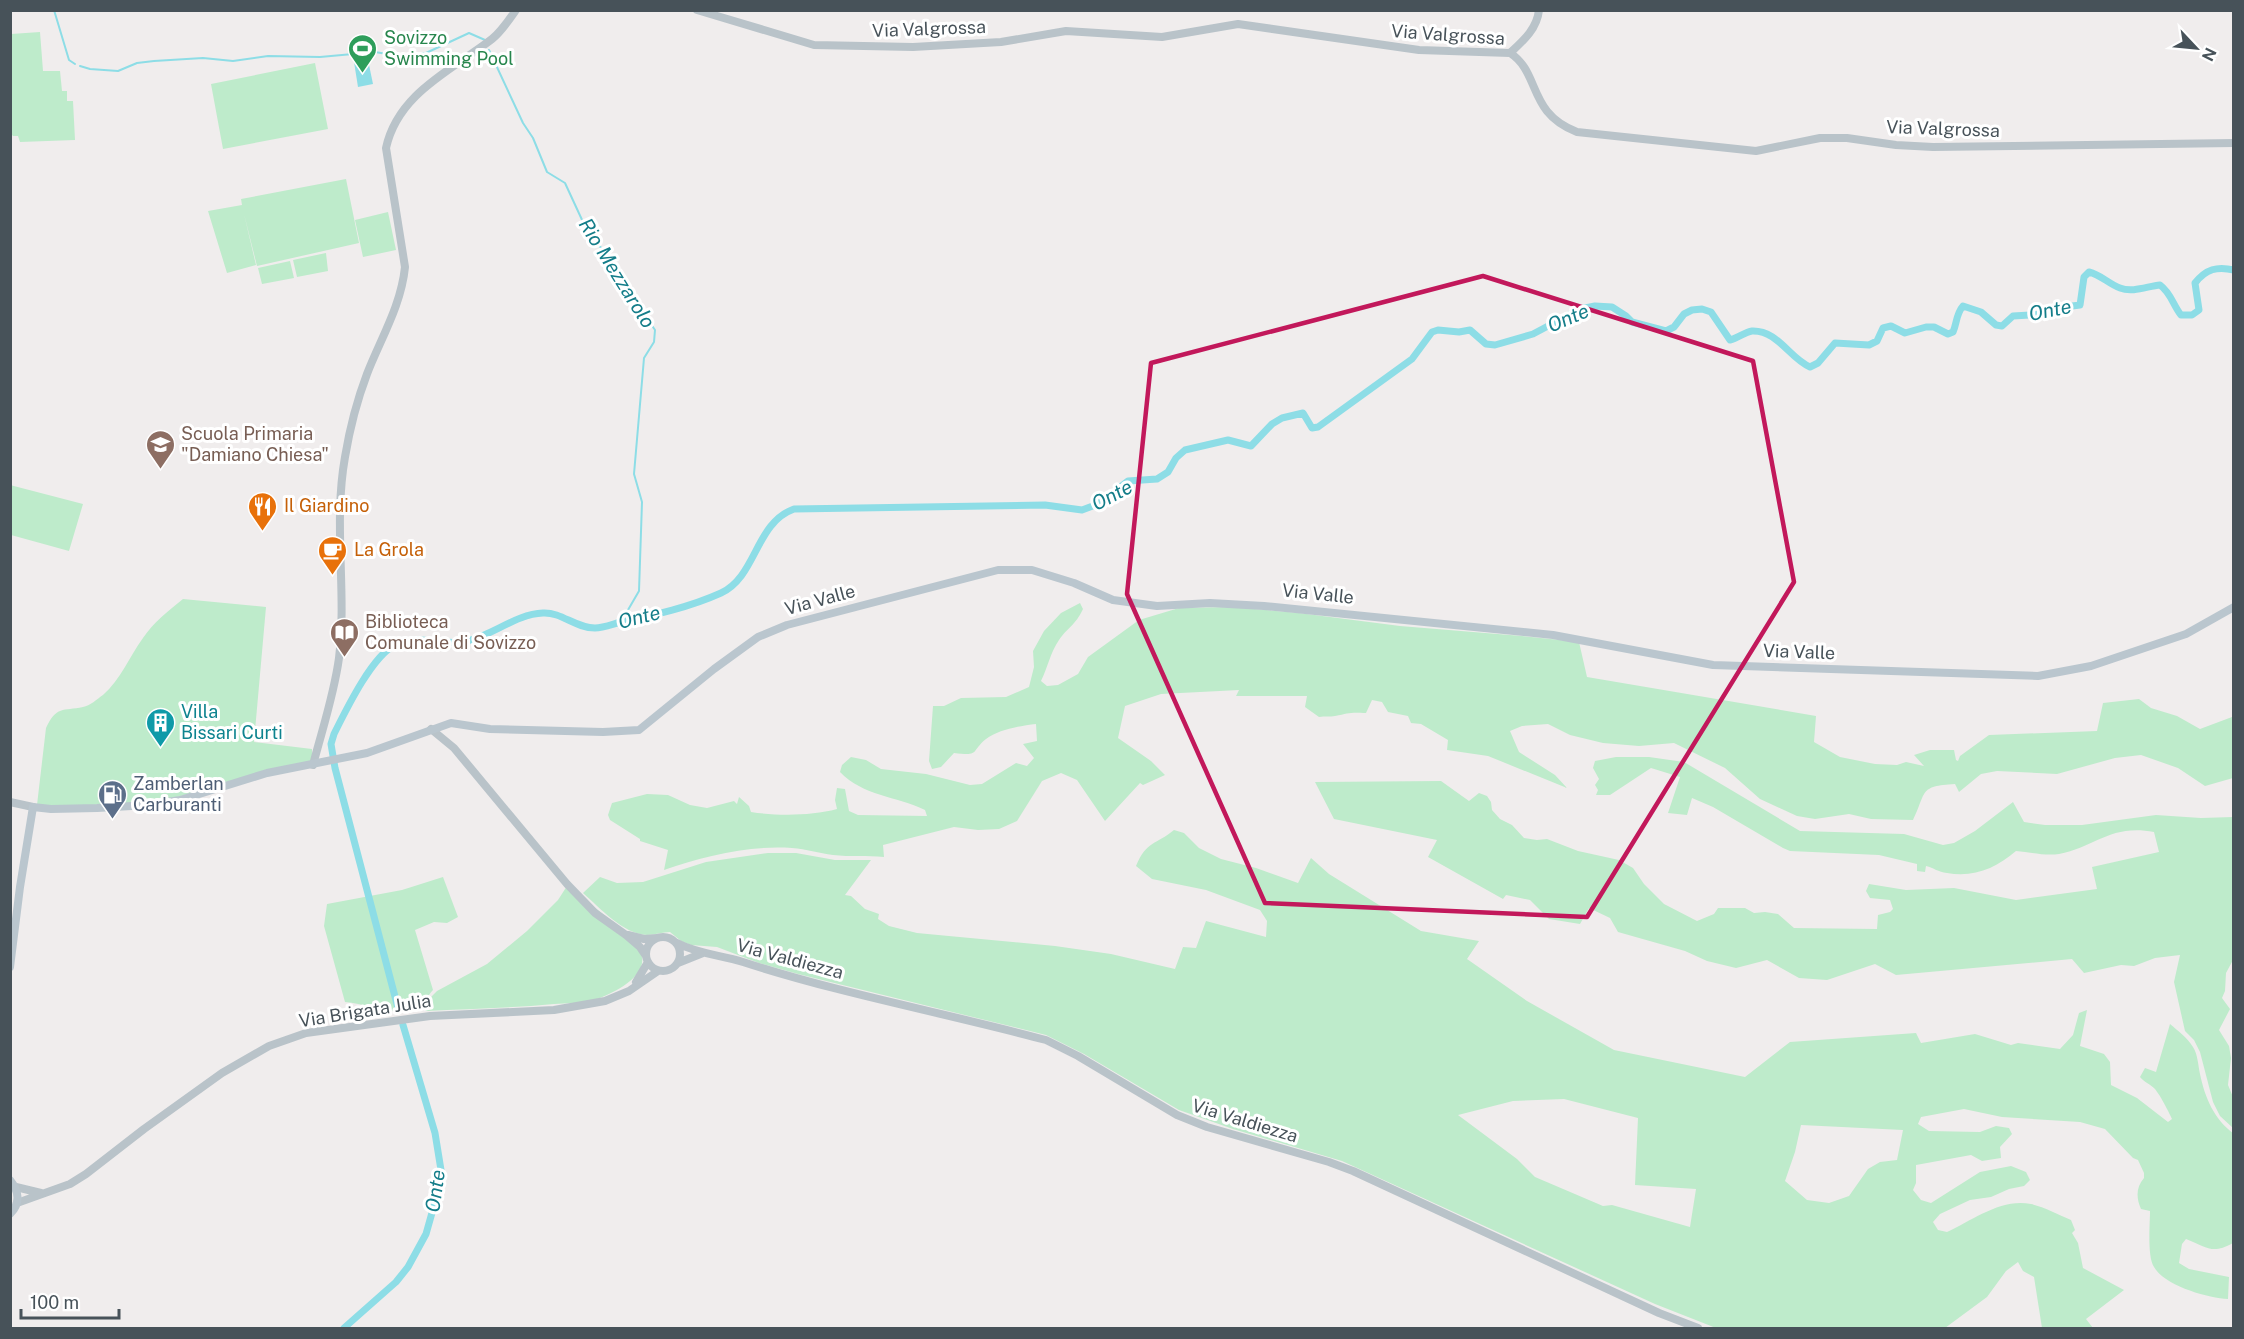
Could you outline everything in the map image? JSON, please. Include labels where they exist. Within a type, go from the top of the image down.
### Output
[{"type":"main road","name":"Via Valle","points":[[33,807],[51,809],[149,805],[180,800],[267,773],[324,763],[376,750],[451,723],[490,729],[603,732],[639,730],[714,669],[759,637],[787,625],[998,570],[1032,570],[1074,583],[1113,600],[1156,606],[1210,603],[1264,606],[1553,634],[1713,665],[2038,676],[2091,666],[2186,634],[2234,607]]},
{"type":"main road","points":[[10,967],[33,807]]},
{"type":"main road","points":[[10,1214],[17,1203],[13,1183]]},
{"type":"street","points":[[313,765],[324,728],[339,658],[340,525],[344,464],[354,409],[403,286],[405,267],[386,148],[388,137],[397,119],[428,82],[494,37],[516,10]]},
{"type":"street","name":"Via Valgrossa","points":[[697,10],[814,45],[924,46],[1001,42],[1066,31],[1162,37],[1238,24],[1419,50],[1510,52],[1520,59],[1538,99],[1549,115],[1562,126],[1577,132],[1756,152],[1820,138],[1847,138],[1896,145],[1933,147],[2234,143]]},
{"type":"street","points":[[1510,52],[1528,37],[1539,10]]},
{"type":"street","points":[[431,729],[454,748],[567,884],[595,912],[640,947],[658,971],[670,970],[678,963],[705,953]]},
{"type":"street","points":[[10,802],[33,807]]},
{"type":"street","points":[[626,935],[644,939],[671,939],[677,943],[681,956],[678,963]]},
{"type":"street","points":[[629,991],[647,959],[651,942],[657,938]]},
{"type":"street","name":"Via Valdiezza","points":[[677,943],[689,950],[1046,1040],[1078,1056],[1177,1115],[1207,1127],[1329,1162],[1698,1329]]},
{"type":"street","name":"Via Brigata Julia","points":[[17,1203],[70,1184],[222,1073],[269,1046],[306,1033],[430,1016],[554,1010],[605,1001],[629,991],[658,971]]},
{"type":"street","points":[[13,1183],[41,1193]]},
{"type":"highlighted area","points":[[1483,276],[1753,361],[1794,582],[1587,917],[1265,903],[1127,594],[1151,363]]},
{"type":"green space","points":[[40,32],[43,71],[60,71],[62,91],[67,91],[67,101],[73,101],[75,140],[20,142],[18,136],[11,134],[11,34]]},
{"type":"green space","points":[[315,63],[328,129],[223,149],[211,84]]},
{"type":"green space","points":[[346,179],[359,243],[257,266],[244,214],[256,265],[227,273],[208,211],[242,205],[241,199]]},
{"type":"green space","points":[[388,212],[396,250],[363,257],[355,220]]},
{"type":"green space","points":[[326,253],[328,271],[297,277],[293,260]]},
{"type":"green space","points":[[290,261],[294,278],[262,284],[258,268]]},
{"type":"green space","points":[[10,485],[83,504],[69,551],[11,535]]},
{"type":"green space","points":[[183,599],[266,607],[254,742],[312,749],[312,761],[173,798],[105,804],[37,805],[46,728],[53,716],[61,711],[91,704],[103,695],[120,675],[147,632]]},
{"type":"green space","points":[[1080,603],[1083,609],[1080,615],[1059,640],[1051,655],[1041,681],[1047,686],[1058,685],[1078,674],[1088,657],[1139,620],[1179,608],[1231,607],[1400,626],[1579,642],[1587,677],[1816,716],[1814,742],[1840,757],[1875,764],[1897,765],[1906,762],[1924,766],[1914,755],[1930,750],[1954,750],[1958,761],[1960,756],[1989,735],[2097,731],[2103,703],[2139,699],[2151,708],[2177,716],[2200,729],[2232,717],[2233,714],[2233,778],[2205,786],[2178,768],[2141,755],[2115,758],[2057,774],[1997,771],[1981,774],[1959,792],[1955,784],[1935,787],[1925,792],[1913,820],[1871,819],[1849,814],[1815,819],[1797,816],[1760,799],[1725,768],[1674,743],[1639,746],[1603,743],[1570,735],[1548,724],[1522,726],[1510,731],[1519,752],[1555,775],[1567,788],[1488,756],[1447,750],[1448,740],[1421,724],[1411,723],[1408,716],[1388,712],[1382,702],[1372,700],[1366,713],[1319,717],[1305,707],[1307,696],[1236,696],[1239,690],[1161,694],[1125,706],[1118,738],[1151,761],[1165,775],[1143,785],[1140,783],[1105,821],[1077,780],[1061,773],[1042,781],[1017,821],[999,829],[978,830],[954,827],[883,845],[884,857],[833,855],[792,848],[759,848],[711,856],[664,870],[668,850],[640,841],[610,820],[608,815],[612,803],[647,794],[668,795],[690,805],[707,808],[734,801],[737,804],[739,797],[749,806],[751,812],[783,815],[816,813],[837,809],[835,800],[837,788],[845,789],[849,811],[858,815],[927,816],[925,810],[869,791],[849,780],[840,772],[842,765],[851,757],[866,760],[881,769],[926,774],[970,785],[982,784],[1016,763],[1027,766],[1034,758],[1023,744],[1037,741],[1036,724],[1003,730],[986,739],[974,752],[954,753],[941,767],[932,769],[929,761],[933,706],[944,706],[961,698],[1006,697],[1029,687],[1034,667],[1033,651],[1044,631],[1061,613]]},
{"type":"green space","points":[[1616,757],[1649,757],[1684,762],[1800,831],[1904,834],[1943,845],[1954,843],[1975,831],[2013,802],[2024,822],[2045,825],[2082,825],[2156,815],[2201,818],[2233,817],[2233,960],[2226,973],[2225,991],[2222,998],[2230,1009],[2219,1030],[2229,1046],[2231,1058],[2228,1085],[2233,1097],[2233,1128],[2220,1116],[2213,1102],[2200,1052],[2194,1040],[2185,1031],[2174,982],[2180,955],[2155,958],[2134,966],[2121,965],[2084,973],[2072,959],[1896,975],[1875,964],[1827,980],[1799,978],[1767,960],[1736,968],[1618,932],[1610,918],[1589,908],[1580,924],[1549,919],[1530,900],[1506,895],[1503,899],[1428,857],[1437,840],[1334,819],[1315,782],[1441,781],[1469,801],[1479,793],[1487,796],[1492,810],[1500,819],[1512,825],[1524,838],[1547,839],[1578,851],[1619,860],[1633,868],[1644,884],[1664,904],[1697,921],[1714,914],[1718,908],[1745,908],[1754,913],[1778,914],[1794,928],[1877,929],[1878,915],[1893,909],[1890,900],[1870,898],[1866,891],[1869,884],[1906,890],[1954,888],[2016,900],[2097,889],[2092,867],[2159,852],[2154,832],[2126,831],[2059,854],[2016,851],[1992,867],[1975,873],[1957,874],[1941,872],[1926,866],[1925,872],[1917,871],[1917,864],[1879,855],[1790,851],[1713,807],[1692,798],[1687,815],[1668,813],[1680,777],[1651,768],[1610,795],[1596,795],[1598,790],[1595,785],[1599,779],[1593,768],[1595,761]]},
{"type":"green space","points":[[1174,830],[1184,833],[1199,848],[1221,859],[1256,868],[1298,883],[1311,858],[1329,874],[1421,931],[1479,941],[1467,959],[1527,1001],[1614,1050],[1745,1077],[1790,1042],[1916,1033],[1921,1043],[1975,1034],[2011,1045],[2018,1043],[2060,1049],[2073,1035],[2079,1013],[2087,1010],[2080,1046],[2104,1054],[2110,1062],[2111,1085],[2137,1098],[2168,1122],[2172,1119],[2160,1096],[2140,1077],[2145,1068],[2156,1072],[2170,1024],[2193,1047],[2208,1100],[2221,1122],[2234,1134],[2233,1243],[2220,1249],[2214,1249],[2186,1239],[2182,1244],[2179,1263],[2189,1269],[2229,1277],[2228,1299],[2188,1290],[2167,1280],[2154,1267],[2150,1248],[2150,1211],[2141,1209],[2138,1201],[2138,1189],[2144,1173],[2138,1160],[2133,1158],[2105,1129],[2080,1122],[2002,1117],[1964,1109],[1921,1117],[1918,1124],[1929,1131],[1980,1132],[1996,1126],[2009,1128],[2012,1134],[2000,1147],[2001,1158],[1982,1161],[1971,1155],[1916,1165],[1916,1183],[1913,1190],[1921,1200],[1931,1203],[1980,1172],[2011,1166],[2026,1172],[2030,1180],[2024,1186],[2009,1189],[1991,1197],[1970,1200],[1940,1214],[1933,1222],[1938,1230],[1947,1232],[1998,1207],[2020,1203],[2036,1205],[2071,1220],[2075,1230],[2072,1233],[2078,1243],[2083,1268],[2124,1290],[2086,1319],[2093,1328],[2042,1328],[2034,1277],[2023,1271],[2018,1262],[2006,1271],[1987,1297],[1945,1328],[1716,1328],[1655,1304],[1342,1161],[1233,1129],[1179,1110],[1084,1054],[1046,1035],[798,974],[759,963],[717,947],[691,945],[681,941],[670,932],[638,934],[612,919],[583,893],[600,877],[617,883],[643,882],[706,862],[768,853],[796,853],[835,860],[871,860],[845,895],[851,896],[865,909],[879,914],[878,919],[889,926],[917,933],[1055,946],[1111,954],[1175,969],[1183,947],[1196,948],[1206,921],[1266,937],[1267,921],[1260,910],[1206,890],[1152,879],[1136,866],[1148,847]],"holes":[[[1564,1099],[1638,1118],[1635,1185],[1696,1189],[1690,1227],[1612,1205],[1603,1206],[1535,1177],[1517,1159],[1458,1115],[1513,1101]],[[1801,1125],[1903,1130],[1897,1160],[1880,1162],[1868,1169],[1849,1196],[1829,1203],[1807,1200],[1785,1181]]]},
{"type":"green space","points":[[443,877],[458,917],[447,923],[434,922],[415,930],[433,990],[424,1002],[417,1008],[400,1011],[345,1002],[324,926],[327,904],[402,890]]},
{"type":"green space","points":[[567,886],[621,930],[639,949],[642,965],[633,979],[609,994],[584,1002],[426,1011],[422,1006],[437,991],[487,964],[527,931],[558,900]]},
{"type":"water","name":"Sovizzo Swimming Pool","points":[[368,60],[373,84],[358,87],[354,62]]},
{"type":"waterway","name":"Rio Mezzarolo","points":[[54,10],[69,60],[75,64]]},
{"type":"waterway","name":"Rio Mezzarolo","points":[[80,66],[118,71],[137,63],[203,58],[233,61],[268,56],[320,57],[375,52],[399,56],[426,53],[469,33],[485,40]]},
{"type":"waterway","name":"Rio Mezzarolo","points":[[489,50],[523,123],[533,138],[547,172],[565,183],[589,235],[608,255],[614,271],[626,281],[633,305],[644,314],[655,330],[654,342],[644,358],[634,474],[642,502],[639,591],[621,622]]},
{"type":"waterway","name":"Onte","points":[[398,1008],[335,768],[331,744],[360,685],[377,660],[395,645],[413,640],[467,641],[523,617],[543,613],[556,615],[581,626],[598,628],[697,602],[721,593],[733,585],[750,563],[771,526],[781,516],[794,509],[1045,505],[1082,510],[1098,504],[1128,481],[1157,479],[1168,472],[1176,458],[1185,450],[1228,440],[1251,446],[1272,424],[1282,418],[1303,413],[1312,428],[1318,427],[1412,359],[1432,332],[1438,330],[1459,332],[1470,330],[1486,344],[1495,345],[1533,334],[1580,309],[1595,306],[1612,307],[1632,322],[1666,331],[1674,327],[1684,314],[1702,309],[1711,312],[1730,340],[1752,331],[1761,332],[1769,335],[1810,367],[1818,363],[1835,343],[1869,345],[1877,341],[1883,328],[1891,326],[1905,333],[1934,327],[1948,334],[1953,332],[1963,306],[1981,312],[1996,325],[2002,326],[2013,316],[2045,314],[2057,308],[2080,305],[2084,277],[2089,272],[2125,289],[2135,290],[2160,285],[2181,315],[2192,315],[2199,310],[2195,283],[2199,278],[2212,270],[2222,268],[2234,270]]},
{"type":"waterway","name":"Onte","points":[[344,1328],[396,1282],[408,1267],[426,1234],[437,1195],[441,1170],[435,1133],[403,1025]]},
{"type":"place","name":"Sovizzo Swimming Pool","points":[[363,74]]},
{"type":"place","name":"Scuola Primaria \"Damiano Chiesa\"","points":[[160,470]]},
{"type":"place","name":"Il Giardino","points":[[263,532]]},
{"type":"place","name":"La Grola","points":[[333,576]]},
{"type":"place","name":"Biblioteca Comunale di Sovizzo","points":[[344,658]]},
{"type":"place","name":"Villa Bissari Curti","points":[[160,748]]},
{"type":"place","name":"Zamberlan Carburanti","points":[[112,820]]}]
